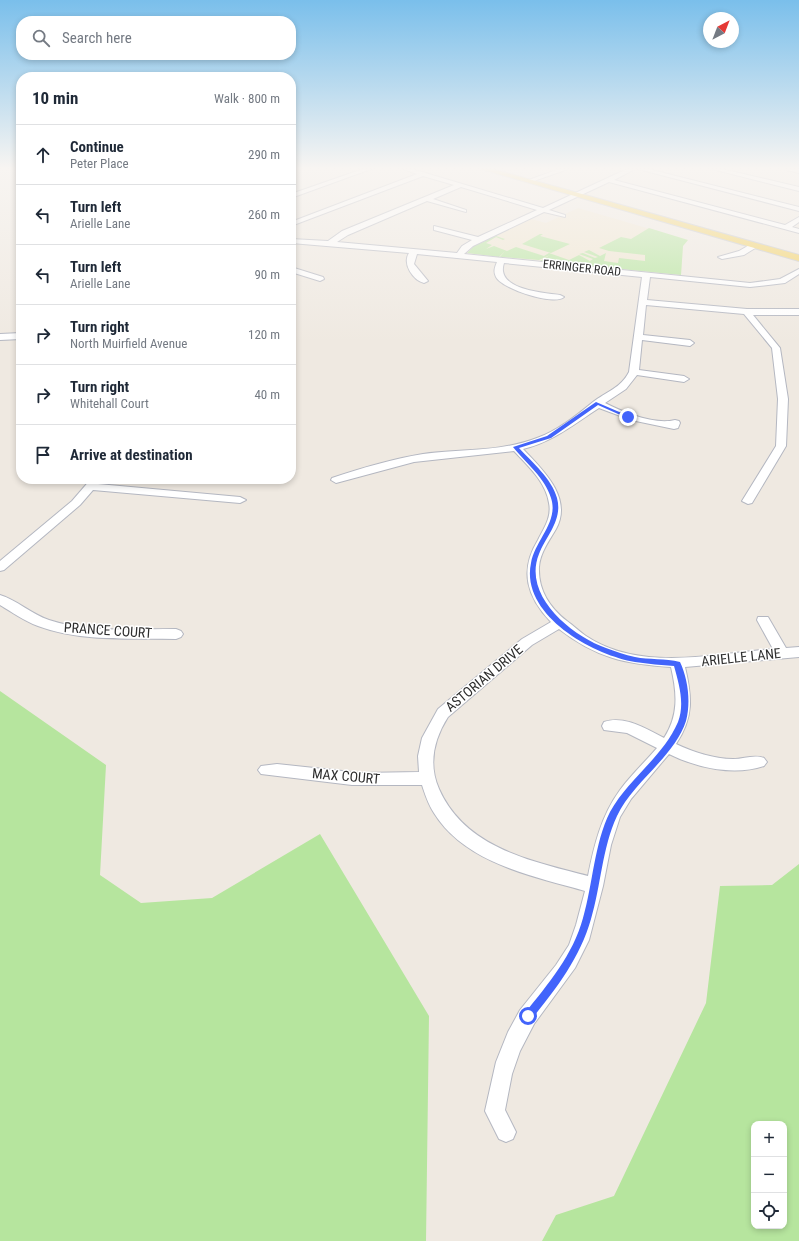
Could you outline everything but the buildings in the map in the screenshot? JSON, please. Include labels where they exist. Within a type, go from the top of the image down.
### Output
[{"type":"main road","points":[[691,227],[799,258]]},
{"type":"street","points":[[330,243],[345,233],[360,227]]},
{"type":"street","points":[[459,256],[465,248],[507,227]]},
{"type":"street","points":[[781,227],[799,231]]},
{"type":"street","points":[[437,228],[479,240]]},
{"type":"street","name":"ERRINGER ROAD","points":[[296,241],[330,243],[750,285],[773,283],[790,278],[799,271]]},
{"type":"street","points":[[722,257],[741,253],[756,245]]},
{"type":"street","points":[[414,252],[409,258],[410,265],[424,281]]},
{"type":"street","points":[[501,260],[497,266],[497,272],[507,284],[530,293],[560,297]]},
{"type":"street","points":[[296,271],[320,279]]},
{"type":"street","points":[[336,480],[414,459],[516,447],[549,437],[625,386],[631,379],[634,372],[646,275]]},
{"type":"street","points":[[790,278],[799,281]]},
{"type":"street","points":[[643,302],[747,312],[799,312]]},
{"type":"street","points":[[747,312],[776,348],[783,399],[781,446],[748,501]]},
{"type":"street","points":[[0,337],[16,336]]},
{"type":"street","points":[[638,337],[690,343]]},
{"type":"street","points":[[634,372],[684,379]]},
{"type":"street","points":[[597,404],[617,413],[640,420],[674,426],[675,423]]},
{"type":"street","name":"ARIELLE LANE","points":[[516,447],[546,482],[554,498],[555,515],[536,554],[533,574],[534,584],[540,599],[560,623],[586,642],[617,655],[652,662],[677,664],[781,652],[799,652]]},
{"type":"street","points":[[0,568],[58,520],[93,484]]},
{"type":"street","points":[[103,484],[240,500]]},
{"type":"street","name":"PRANCE COURT","points":[[0,599],[31,617],[55,626],[80,630],[176,634]]},
{"type":"street","points":[[763,620],[781,652]]},
{"type":"street","name":"ASTORIAN DRIVE","points":[[560,623],[527,642],[443,713],[434,726],[428,741],[425,755],[427,778],[434,798],[444,815],[464,835],[477,845],[508,860],[595,886]]},
{"type":"street","points":[[506,1132],[495,1111],[506,1061],[528,1016],[557,981],[571,960],[580,941],[595,886],[606,833],[614,814],[624,798],[667,746],[679,729],[684,711],[685,692],[677,664]]},
{"type":"street","points":[[608,726],[629,727],[692,757],[719,764],[746,764],[759,762]]},
{"type":"street","name":"MAX COURT","points":[[266,770],[287,769],[324,776],[366,780],[427,778]]},
{"type":"shaded area","points":[[514,227],[643,227],[688,240],[683,246],[681,275],[467,253],[474,246]]},
{"type":"green space","points":[[649,228],[688,240],[683,246],[681,275],[540,261],[550,255],[539,260],[500,257],[505,251],[499,257],[467,253],[474,246],[496,236],[505,239],[503,240],[496,237],[486,243],[492,245],[486,249],[494,246],[507,251],[516,247],[544,256],[549,253],[569,260],[579,255],[590,261],[593,259],[579,254],[583,253],[595,258],[598,257],[584,252],[589,250],[600,256],[606,253],[604,261],[618,263],[619,258],[645,261],[645,255],[609,251],[599,248],[621,237],[631,239]]},
{"type":"green space","points":[[540,234],[543,234],[540,236],[570,244],[551,253],[522,244]]},
{"type":"green space","points":[[0,691],[106,765],[100,875],[141,903],[212,898],[320,834],[429,1016],[426,1241],[0,1241]]},
{"type":"green space","points":[[799,864],[799,1241],[542,1241],[556,1215],[614,1196],[706,1003],[720,886],[772,885]]},
{"type":"route","points":[[528,1016],[557,981],[571,960],[580,941],[588,918],[606,833],[614,814],[624,798],[679,729],[684,711],[685,692],[684,684],[677,664],[635,660],[617,655],[586,642],[573,634],[560,623],[551,615],[543,604],[537,594],[534,584],[533,564],[536,554],[552,524],[556,507],[551,490],[546,482],[516,447],[540,441],[549,437],[597,404],[628,417]]}]
